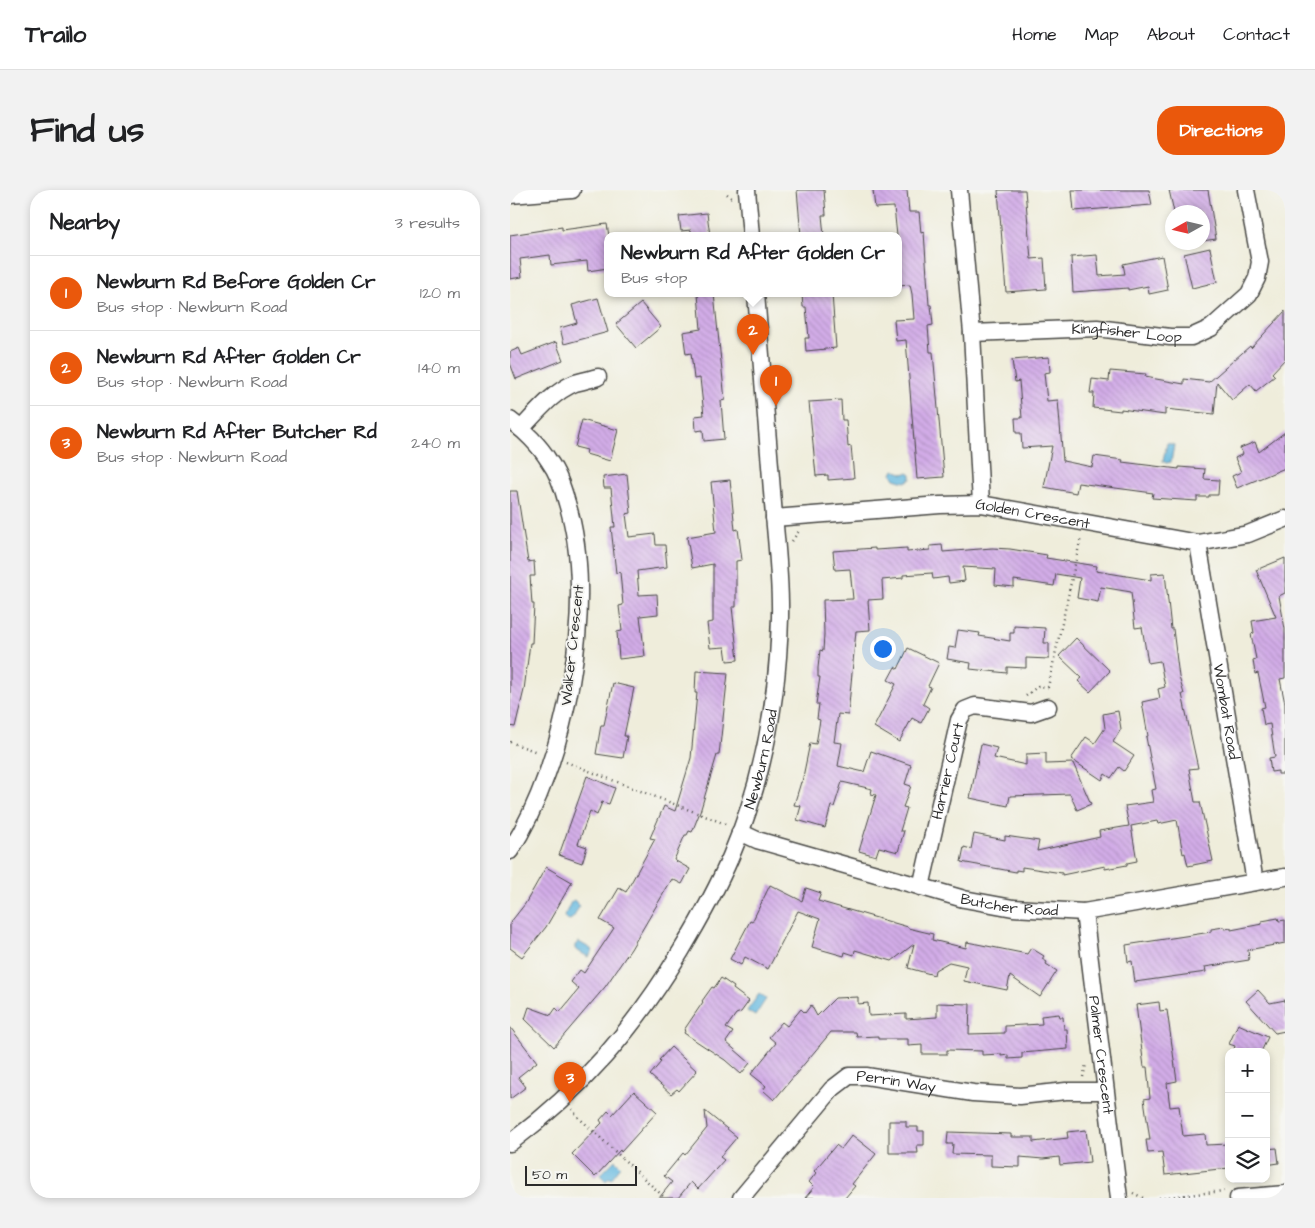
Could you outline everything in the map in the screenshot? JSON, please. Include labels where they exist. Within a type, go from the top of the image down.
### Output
[{"type":"street","points":[[510,195],[572,190]]},
{"type":"street","points":[[747,190],[751,232]]},
{"type":"street","points":[[959,190],[972,333],[981,504]]},
{"type":"street","name":"Kingfisher Loop","points":[[972,333],[1097,328],[1170,337],[1191,337],[1212,328],[1249,294],[1257,278],[1260,262],[1246,190]]},
{"type":"street","name":"Newburn Road","points":[[510,1143],[536,1124],[589,1074],[658,990],[712,897],[735,826],[749,808],[766,742],[773,701],[780,616],[756,297]]},
{"type":"street","points":[[516,424],[540,408],[556,394],[574,384],[598,377]]},
{"type":"street","name":"Walker Crescent","points":[[510,851],[534,808],[553,756],[567,705],[579,608],[576,540],[562,487],[550,461],[516,424]]},
{"type":"street","name":"Golden Crescent","points":[[774,518],[940,505],[981,504],[1198,543],[1248,534],[1285,519]]},
{"type":"street","name":"Wombat Road","points":[[1198,543],[1255,882]]},
{"type":"street","name":"Harrier Court","points":[[921,887],[959,720],[965,710],[975,706],[1031,713],[1048,707]]},
{"type":"street","name":"Butcher Road","points":[[735,826],[757,840],[981,903],[1013,908],[1084,912],[1285,876]]},
{"type":"street","name":"Palmer Crescent","points":[[1084,912],[1119,1198]]},
{"type":"street","name":"Perrin Way","points":[[741,1198],[832,1089],[849,1076],[866,1076],[973,1093],[1020,1096],[1066,1091],[1105,1091]]},
{"type":"street","points":[[1232,1194],[1285,1194]]},
{"type":"path","points":[[791,542],[802,529]]},
{"type":"path","points":[[510,742],[544,754]]},
{"type":"path","points":[[562,760],[735,826]]},
{"type":"path","points":[[1075,1082],[1083,1076],[1087,1061]]},
{"type":"path","points":[[571,1107],[577,1116],[665,1198]]},
{"type":"path","points":[[1158,1198],[1232,1194]]},
{"type":"water","points":[[1167,443],[1174,445],[1171,462],[1166,463],[1163,461]]},
{"type":"water","points":[[894,470],[904,474],[908,472],[911,474],[911,479],[905,482],[895,479],[892,474]]},
{"type":"water","points":[[574,900],[580,906],[573,918],[569,920],[564,917],[571,902]]},
{"type":"water","points":[[579,942],[591,949],[592,952],[588,957],[575,949],[575,945]]},
{"type":"water","points":[[759,994],[766,999],[755,1016],[747,1011]]},
{"type":"water","points":[[615,1160],[621,1166],[611,1179],[609,1177],[606,1181],[600,1175]]},
{"type":"building","points":[[797,190],[824,190],[826,215],[822,215],[824,232],[801,232]]},
{"type":"building","points":[[873,190],[907,190],[909,212],[919,212],[921,233],[924,232],[929,305],[931,305],[933,325],[928,326],[930,352],[933,352],[944,477],[917,479],[906,340],[896,341],[894,320],[914,319],[912,294],[910,285],[902,286],[902,232],[897,232],[894,207],[875,208]]},
{"type":"building","points":[[998,190],[1025,190],[1031,259],[1044,258],[1046,289],[1006,292]]},
{"type":"building","points":[[1072,190],[1149,190],[1152,205],[1074,211]]},
{"type":"building","points":[[1169,190],[1208,190],[1216,239],[1210,240],[1210,205],[1172,205]]},
{"type":"building","points":[[707,213],[709,232],[681,231],[679,216]]},
{"type":"building","points":[[607,224],[608,232],[604,232],[604,269],[588,271],[587,261],[551,265],[550,255],[520,259],[522,277],[510,279],[510,235],[562,227],[562,230]]},
{"type":"building","points":[[1210,248],[1217,282],[1192,288],[1184,254],[1210,250]]},
{"type":"building","points":[[1097,255],[1099,276],[1125,274],[1123,264],[1162,256],[1168,290],[1149,294],[1148,286],[1128,290],[1128,288],[1073,292],[1071,257]]},
{"type":"building","points":[[698,297],[714,297],[725,400],[721,401],[724,439],[704,441],[703,430],[696,431],[695,416],[704,415],[700,378],[694,379],[691,353],[686,354],[683,332],[701,329]]},
{"type":"building","points":[[802,297],[832,297],[836,348],[806,351],[805,338],[809,338],[806,307],[803,307]]},
{"type":"building","points":[[598,298],[608,332],[564,344],[560,328],[577,323],[572,305]]},
{"type":"building","points":[[641,303],[661,327],[636,348],[616,324]]},
{"type":"building","points":[[1285,311],[1285,359],[1272,373],[1275,376],[1256,391],[1250,384],[1232,400],[1217,382],[1214,414],[1165,409],[1165,415],[1121,409],[1121,411],[1093,408],[1094,393],[1090,393],[1092,379],[1109,381],[1110,371],[1146,374],[1145,377],[1184,384],[1184,379],[1209,382],[1250,346],[1251,348]]},
{"type":"building","points":[[556,342],[563,360],[516,379],[510,363],[510,352],[519,348],[522,355]]},
{"type":"building","points":[[1049,357],[1050,372],[1044,373],[1047,401],[1058,400],[1063,461],[1092,467],[1094,456],[1123,460],[1122,462],[1179,469],[1179,467],[1205,469],[1204,479],[1219,480],[1218,495],[1197,497],[1197,501],[1152,498],[1153,493],[1078,483],[1076,493],[1044,487],[1052,446],[1022,448],[1021,433],[1016,433],[1015,418],[1022,418],[1019,381],[1015,382],[1012,360]]},
{"type":"building","points":[[841,400],[842,420],[846,420],[848,447],[851,446],[854,478],[828,480],[828,475],[816,476],[809,402]]},
{"type":"building","points":[[582,420],[618,430],[610,461],[586,454],[587,450],[575,447]]},
{"type":"building","points":[[1285,432],[1285,468],[1237,488],[1232,476],[1241,472],[1235,458],[1243,454],[1240,448],[1255,442],[1259,452]]},
{"type":"building","points":[[627,474],[631,513],[626,514],[629,537],[655,534],[656,545],[665,545],[667,567],[637,571],[639,595],[657,594],[658,614],[640,616],[645,656],[619,659],[617,632],[622,631],[619,606],[623,605],[620,572],[616,573],[611,527],[615,527],[611,488],[604,488],[603,477]]},
{"type":"building","points":[[730,480],[735,530],[738,529],[742,560],[736,561],[736,607],[732,607],[738,660],[727,661],[725,647],[710,648],[707,623],[713,622],[713,564],[692,568],[687,537],[716,532],[711,482]]},
{"type":"building","points":[[510,491],[517,491],[528,562],[534,561],[535,576],[530,576],[532,604],[534,604],[532,643],[530,643],[524,690],[515,727],[510,726]]},
{"type":"building","points":[[942,545],[943,552],[992,548],[1047,555],[1046,558],[1097,566],[1096,571],[1151,580],[1151,574],[1165,573],[1171,629],[1173,629],[1179,677],[1198,768],[1189,769],[1195,802],[1200,802],[1213,861],[1188,866],[1185,853],[1183,854],[1177,820],[1158,824],[1157,821],[1131,826],[1137,861],[1127,863],[1127,865],[1105,869],[1105,866],[1062,875],[1062,873],[1022,867],[1022,871],[1016,870],[1016,872],[961,862],[964,847],[971,849],[974,834],[1005,840],[1005,836],[1039,841],[1037,851],[1100,837],[1099,831],[1129,826],[1125,806],[1153,802],[1151,790],[1156,789],[1146,737],[1148,736],[1142,702],[1160,698],[1158,689],[1165,687],[1160,661],[1148,663],[1142,627],[1135,628],[1131,592],[1101,587],[1098,602],[1077,598],[1080,578],[1056,574],[1054,586],[1014,580],[1014,587],[995,585],[996,569],[963,567],[965,581],[949,583],[948,577],[933,579],[932,573],[903,575],[903,578],[882,580],[883,599],[868,600],[870,630],[856,631],[848,715],[838,714],[834,742],[842,743],[838,766],[864,772],[871,751],[911,765],[905,784],[911,786],[903,807],[907,808],[900,831],[904,831],[898,852],[879,847],[876,856],[859,851],[876,795],[871,794],[872,789],[842,782],[834,807],[831,806],[825,828],[797,820],[801,806],[794,805],[802,782],[810,743],[816,744],[820,720],[817,719],[819,704],[816,704],[820,677],[818,677],[818,668],[820,650],[823,651],[823,600],[853,599],[850,569],[835,570],[833,551],[907,548],[907,552],[930,550],[930,546]]},
{"type":"building","points":[[1285,558],[1285,593],[1279,596],[1285,629],[1285,678],[1280,679],[1285,704],[1285,774],[1278,774],[1278,771],[1271,772],[1269,758],[1275,757],[1270,724],[1264,725],[1261,708],[1265,707],[1258,673],[1255,674],[1253,660],[1256,659],[1251,634],[1254,633],[1252,621],[1276,617],[1256,570]]},
{"type":"building","points":[[1014,626],[1045,628],[1044,643],[1049,643],[1049,659],[1026,658],[1026,668],[1007,667],[1007,673],[970,669],[971,663],[947,659],[949,647],[955,648],[958,630],[980,633],[979,636],[1010,641],[1010,633],[1014,633]]},
{"type":"building","points":[[1076,638],[1110,671],[1090,692],[1078,681],[1082,678],[1059,656]]},
{"type":"building","points":[[908,648],[939,663],[928,686],[931,687],[923,704],[929,708],[921,723],[912,718],[899,742],[874,727],[896,684],[888,680],[895,667],[898,669]]},
{"type":"building","points":[[696,671],[728,673],[719,755],[717,755],[692,832],[689,831],[685,835],[674,860],[690,869],[682,884],[672,879],[631,949],[605,987],[554,1047],[525,1019],[529,1007],[551,1015],[556,1008],[560,1012],[579,989],[571,982],[580,970],[584,973],[614,928],[600,920],[619,888],[626,892],[655,839],[650,838],[664,806],[675,811],[691,758],[697,693],[695,693]]},
{"type":"building","points":[[613,683],[634,688],[624,736],[627,736],[623,758],[596,754],[601,725],[604,725]]},
{"type":"building","points":[[1118,711],[1121,729],[1113,742],[1134,756],[1124,771],[1119,767],[1111,778],[1105,774],[1102,780],[1071,759],[1086,737],[1095,743],[1105,728],[1103,714]]},
{"type":"building","points":[[981,744],[997,748],[994,758],[1026,765],[1026,754],[1046,753],[1046,764],[1073,763],[1091,804],[1077,810],[1070,794],[1010,796],[1008,806],[970,798]]},
{"type":"building","points":[[587,776],[615,788],[609,804],[602,802],[597,815],[590,811],[578,844],[587,847],[582,863],[559,855]]},
{"type":"building","points":[[546,867],[572,882],[546,927],[522,957],[510,948],[510,923],[525,904]]},
{"type":"building","points":[[770,885],[802,901],[806,888],[821,893],[818,901],[933,934],[932,940],[966,948],[967,942],[1027,954],[1031,948],[1044,956],[1042,959],[1047,962],[1046,964],[1057,971],[1040,997],[1010,976],[1007,990],[964,981],[967,966],[949,962],[935,970],[934,975],[908,968],[914,944],[892,961],[855,950],[854,955],[845,952],[844,956],[812,947],[820,919],[798,911],[768,969],[745,957],[741,965],[730,959],[750,921],[752,922]]},
{"type":"building","points":[[1278,918],[1279,921],[1285,920],[1285,943],[1248,950],[1249,960],[1205,967],[1206,972],[1135,982],[1132,961],[1128,962],[1126,945],[1211,932],[1211,929],[1224,927],[1225,929],[1231,928],[1231,930],[1262,924],[1262,921]]},
{"type":"building","points":[[721,978],[749,1001],[726,1028],[733,1032],[726,1042],[750,1063],[741,1074],[725,1060],[684,1033],[702,1001]]},
{"type":"building","points":[[1258,990],[1270,1003],[1285,1000],[1285,1031],[1275,1033],[1246,1001]]},
{"type":"building","points":[[858,997],[858,1004],[868,1003],[869,1016],[906,1014],[906,1019],[937,1017],[937,1003],[970,1004],[969,1034],[1005,1033],[1005,1026],[1042,1024],[1041,1016],[1059,1014],[1060,1017],[1063,1017],[1064,1029],[1067,1029],[1068,1049],[1022,1053],[1022,1058],[1008,1059],[1008,1055],[982,1055],[982,1051],[947,1050],[947,1054],[922,1054],[922,1045],[908,1046],[908,1039],[878,1039],[878,1036],[857,1037],[856,1032],[831,1032],[774,1100],[763,1090],[766,1086],[751,1074],[776,1043],[769,1037],[782,1022],[787,1026],[801,1009],[805,1013],[811,1005],[817,1016],[835,998]]},
{"type":"building","points":[[1159,1002],[1160,1011],[1167,1010],[1177,1081],[1167,1083],[1170,1107],[1179,1106],[1183,1136],[1205,1134],[1206,1145],[1225,1144],[1225,1168],[1165,1175],[1162,1152],[1148,1153],[1146,1140],[1150,1140],[1144,1099],[1150,1098],[1147,1067],[1144,1067],[1136,1005]]},
{"type":"building","points":[[1238,1024],[1268,1037],[1263,1048],[1234,1048],[1235,1046],[1229,1044]]},
{"type":"building","points":[[510,1027],[537,1062],[518,1077],[526,1087],[510,1099]]},
{"type":"building","points":[[671,1047],[697,1071],[679,1091],[677,1089],[671,1094],[650,1075],[661,1062],[659,1060]]},
{"type":"building","points":[[634,1091],[657,1112],[621,1152],[620,1150],[595,1177],[572,1154],[602,1123],[600,1120],[608,1111],[612,1115]]},
{"type":"building","points":[[705,1111],[737,1137],[720,1157],[724,1160],[698,1189],[691,1182],[678,1198],[659,1198],[672,1182],[664,1176],[683,1153],[685,1155],[707,1128]]},
{"type":"building","points":[[889,1121],[906,1121],[906,1127],[918,1127],[918,1131],[924,1131],[924,1145],[917,1145],[918,1153],[889,1153]]},
{"type":"building","points":[[1086,1130],[1090,1162],[1060,1165],[1059,1157],[1043,1159],[1020,1157],[1020,1167],[991,1166],[991,1155],[952,1154],[953,1144],[947,1144],[948,1132],[1011,1134],[1011,1137],[1033,1137],[1033,1142],[1068,1138],[1067,1132]]},
{"type":"building","points":[[852,1135],[876,1154],[852,1184],[855,1186],[845,1198],[805,1198],[814,1187],[809,1182],[816,1173],[814,1171],[836,1145],[841,1149]]},
{"type":"building","points":[[1277,1148],[1279,1163],[1270,1164],[1270,1149]]},
{"type":"place","name":"Newburn Rd After Golden Cr","points":[[753,355]]},
{"type":"place","name":"Newburn Rd Before Golden Cr","points":[[776,406]]},
{"type":"place","name":"Newburn Rd After Butcher Rd","points":[[570,1103]]}]
